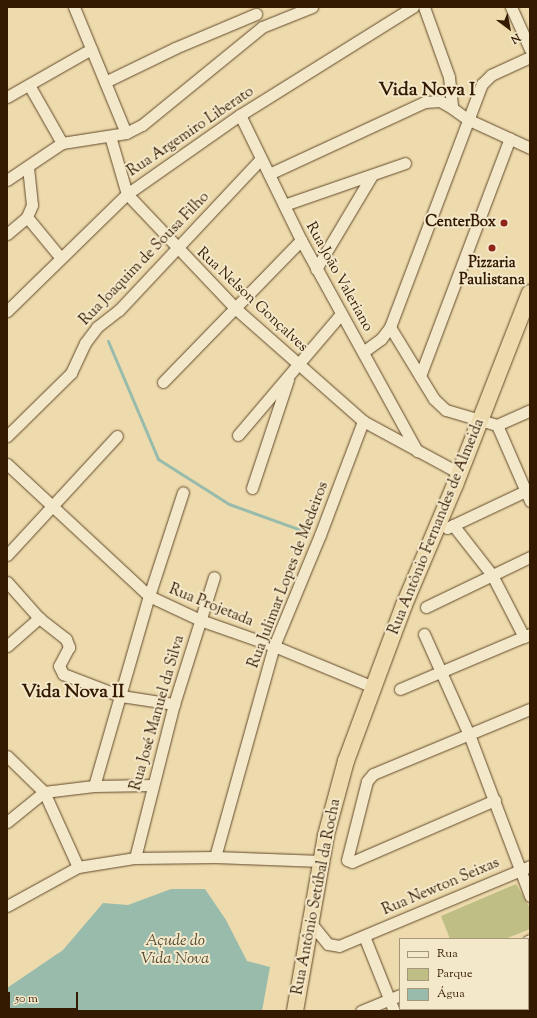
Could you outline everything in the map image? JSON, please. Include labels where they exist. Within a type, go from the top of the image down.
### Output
[{"type":"highway","name":"Rua Antônio Fernandes de Almeida","points":[[346,761],[404,605],[435,534],[530,293]]},
{"type":"highway","name":"Rua Antônio Setúbal da Rocha","points":[[295,1011],[321,861],[346,761]]},
{"type":"street","points":[[74,7],[126,133]]},
{"type":"street","points":[[7,180],[62,144],[126,133],[142,125],[262,27],[312,7]]},
{"type":"street","name":"Rua Argemiro Liberato","points":[[7,311],[60,257],[127,194],[240,115],[413,7]]},
{"type":"street","points":[[424,7],[449,77],[452,108]]},
{"type":"street","points":[[511,7],[530,49]]},
{"type":"street","points":[[105,82],[255,10],[262,27]]},
{"type":"street","points":[[7,97],[91,49]]},
{"type":"street","points":[[363,352],[381,339],[390,327],[467,119],[482,84],[490,75],[530,57]]},
{"type":"street","points":[[29,85],[62,144]]},
{"type":"street","points":[[269,174],[425,102],[440,101],[467,119],[530,148]]},
{"type":"street","name":"Rua João Valeriano","points":[[240,115],[316,269],[417,451]]},
{"type":"street","name":"Rua Nelson Gonçalves","points":[[110,136],[127,194],[177,249],[235,308],[363,421],[459,474]]},
{"type":"street","points":[[420,376],[510,138]]},
{"type":"street","name":"Rua Joaquim de Sousa Filho","points":[[7,436],[71,373],[85,343],[97,327],[119,310],[261,159]]},
{"type":"street","points":[[284,205],[405,163]]},
{"type":"street","points":[[7,234],[27,217],[32,205],[28,167]]},
{"type":"street","points":[[316,269],[372,175]]},
{"type":"street","points":[[27,217],[60,257]]},
{"type":"street","points":[[163,382],[301,240]]},
{"type":"street","points":[[238,435],[341,314]]},
{"type":"street","name":"Rua João Valeriano","points":[[390,327],[437,403],[453,413],[497,425]]},
{"type":"street","points":[[252,488],[290,374]]},
{"type":"street","points":[[435,534],[452,525],[529,493],[497,425],[530,410]]},
{"type":"street","name":"Rua Julimar Lopes de Medeiros","points":[[215,857],[274,646],[320,535],[363,421]]},
{"type":"street","points":[[7,555],[117,436]]},
{"type":"street","name":"Rua Projetada","points":[[7,464],[149,596],[200,620],[274,646],[373,687]]},
{"type":"street","name":"Rua Projetada","points":[[94,786],[149,596],[183,492]]},
{"type":"street","points":[[400,689],[527,635],[492,574],[452,525]]},
{"type":"street","points":[[426,606],[530,557]]},
{"type":"street","name":"Rua José Manuel da Silva","points":[[135,858],[174,704],[214,577]]},
{"type":"street","points":[[7,582],[39,618],[68,643],[67,652],[59,666],[61,672],[121,696],[174,704]]},
{"type":"street","points":[[7,646],[39,618]]},
{"type":"street","points":[[424,634],[470,736],[495,800],[526,868],[530,896]]},
{"type":"street","points":[[495,800],[352,862],[348,862],[346,857],[367,781],[373,774],[470,736],[530,710]]},
{"type":"street","points":[[7,756],[44,792],[78,866]]},
{"type":"street","points":[[7,822],[44,792],[94,786],[153,785]]},
{"type":"street","points":[[7,906],[78,866],[135,858],[215,857],[321,861]]},
{"type":"street","name":"Rua Newton Seixas","points":[[310,922],[332,946],[364,936],[526,868]]},
{"type":"street","points":[[364,936],[395,998],[394,1011]]},
{"type":"street","points":[[361,1011],[395,998]]},
{"type":"green space","points":[[516,884],[530,908],[530,929],[508,938],[450,938],[441,916]]},
{"type":"water","name":"Açude do Vida Nova","points":[[171,889],[205,889],[226,920],[247,961],[270,967],[262,1011],[7,1011],[7,988],[63,950],[103,903],[128,905]]},
{"type":"waterway","points":[[108,341],[158,459],[229,504],[309,533]]},
{"type":"place","name":"CenterBox","points":[[504,223]]},
{"type":"place","name":"Pizzaria Paulistana","points":[[492,248]]},
{"type":"district","name":"Vida Nova I","points":[[427,91]]},
{"type":"district","name":"Vida Nova II","points":[[73,693]]}]
